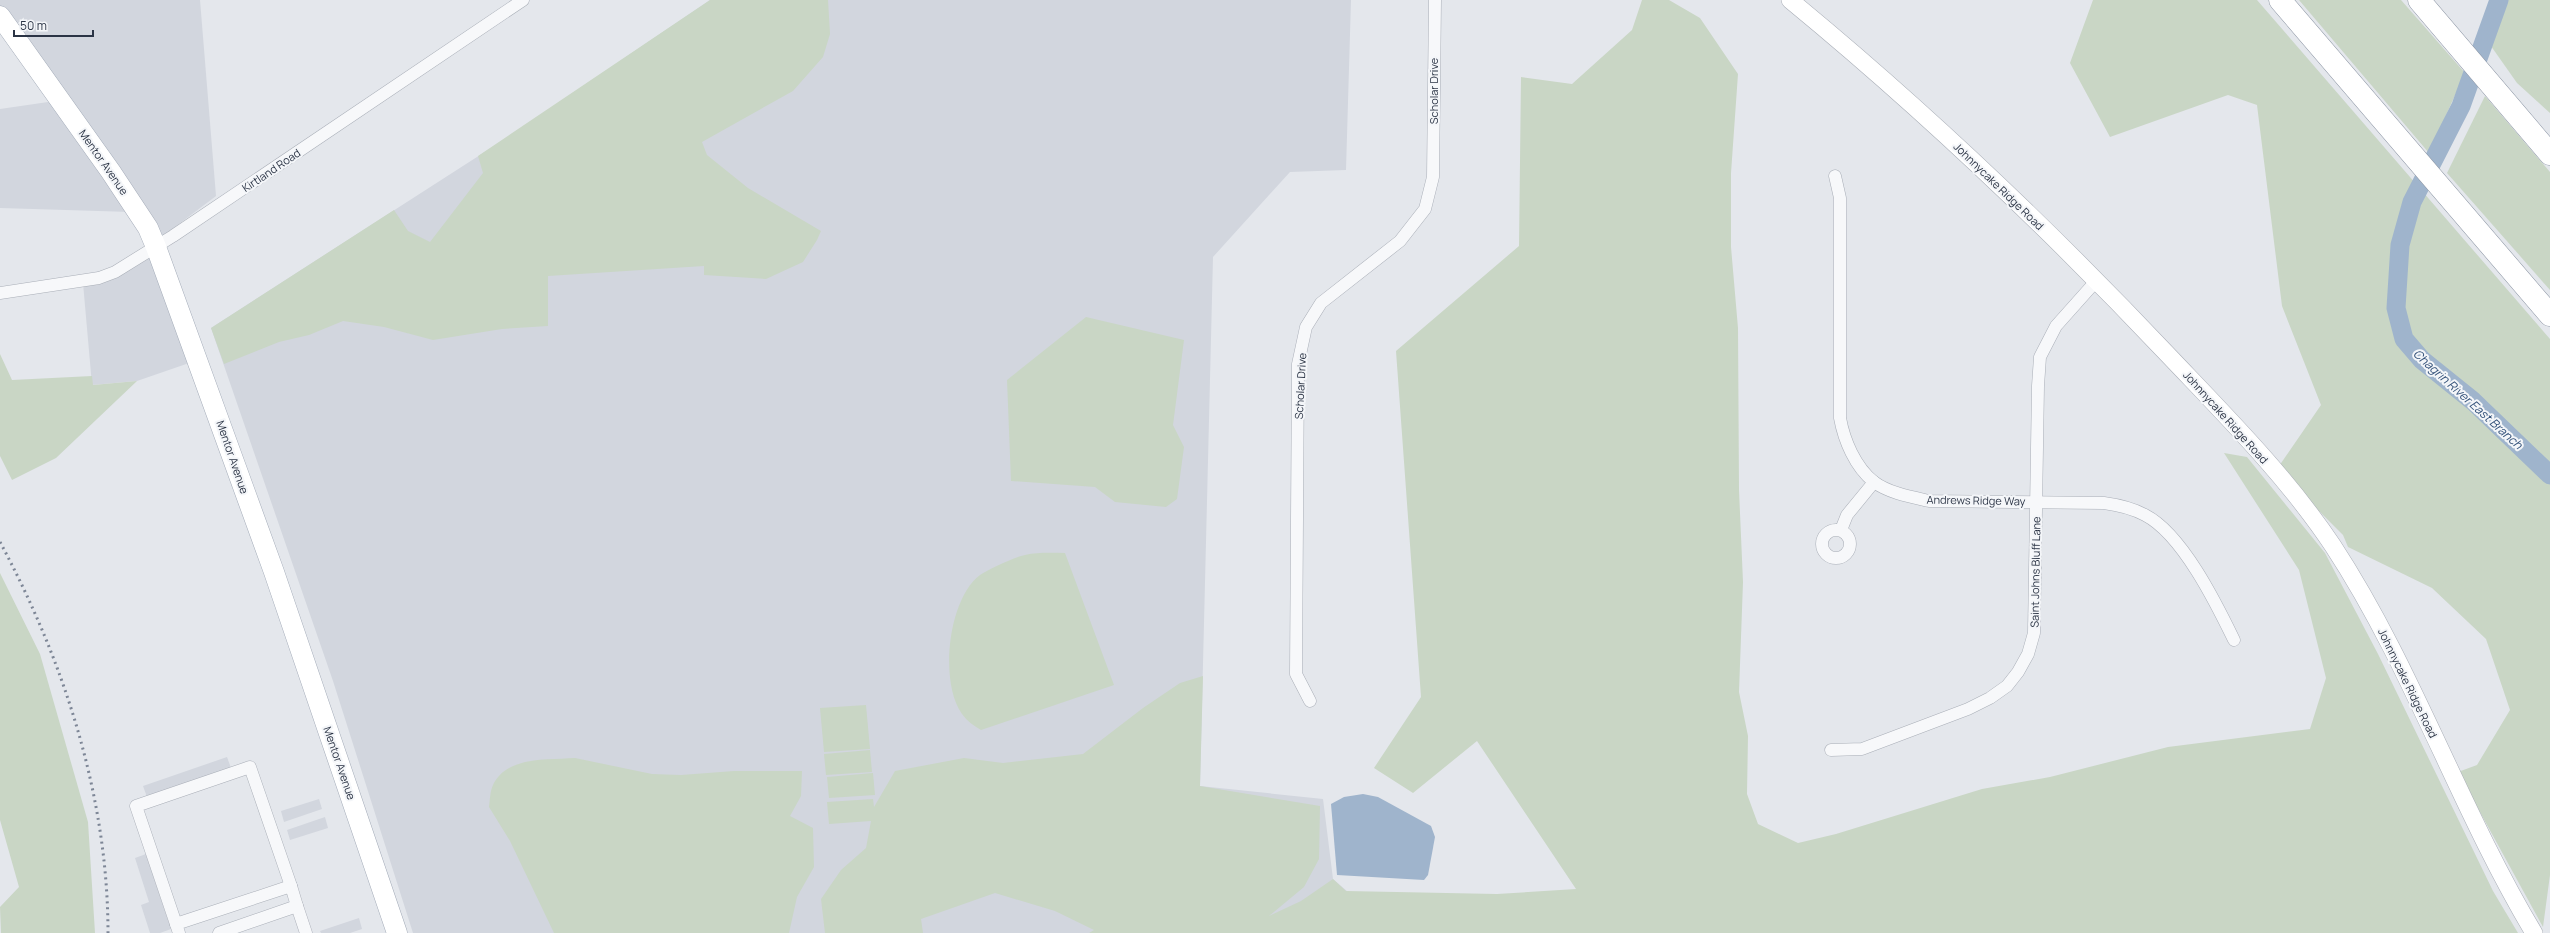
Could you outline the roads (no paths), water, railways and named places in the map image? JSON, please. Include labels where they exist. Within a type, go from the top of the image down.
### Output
[{"type":"highway","points":[[2280,0],[2471,225],[2550,315]]},
{"type":"highway","points":[[2426,8],[2550,154]]},
{"type":"main road","name":"Johnnycake Ridge Road","points":[[1790,0],[1882,76],[1990,176],[2097,280],[2258,452],[2330,542],[2362,592],[2407,675],[2506,885],[2534,933]]},
{"type":"main road","name":"Mentor Avenue","points":[[0,16],[112,172],[148,228],[274,572],[397,933]]},
{"type":"street","name":"Kirtland Road","points":[[0,293],[99,278],[115,272],[156,247],[511,4],[523,0]]},
{"type":"street","name":"Scholar Drive","points":[[1310,701],[1296,674],[1298,364],[1306,327],[1321,303],[1400,241],[1424,210],[1433,176],[1435,0]]},
{"type":"street","name":"Andrews Ridge Way","points":[[1835,176],[1840,198],[1840,418],[1846,444],[1874,482],[1900,494],[1929,501],[2104,503],[2126,506],[2146,515],[2165,531],[2198,573],[2234,640]]},
{"type":"street","name":"Saint Johns Bluff Lane","points":[[1831,750],[1862,749],[1968,709],[1990,698],[2007,686],[2028,654],[2034,633],[2040,357],[2056,326],[2097,280]]},
{"type":"street","points":[[1841,530],[1847,515],[1874,482]]},
{"type":"street","points":[[291,886],[178,929],[136,806],[250,767],[291,886],[306,933]]},
{"type":"street","points":[[219,933],[297,906]]},
{"type":"water","points":[[1363,794],[1378,797],[1431,826],[1435,837],[1428,875],[1424,880],[1337,875],[1331,804],[1344,797]]},
{"type":"waterway","name":"Chagrin River East Branch","points":[[2499,0],[2461,106],[2412,202],[2400,245],[2396,308],[2404,339],[2422,360],[2473,401],[2550,475]]},
{"type":"railway","points":[[0,542],[23,587],[44,634],[78,731],[91,781],[100,831],[106,882],[108,933]]}]
